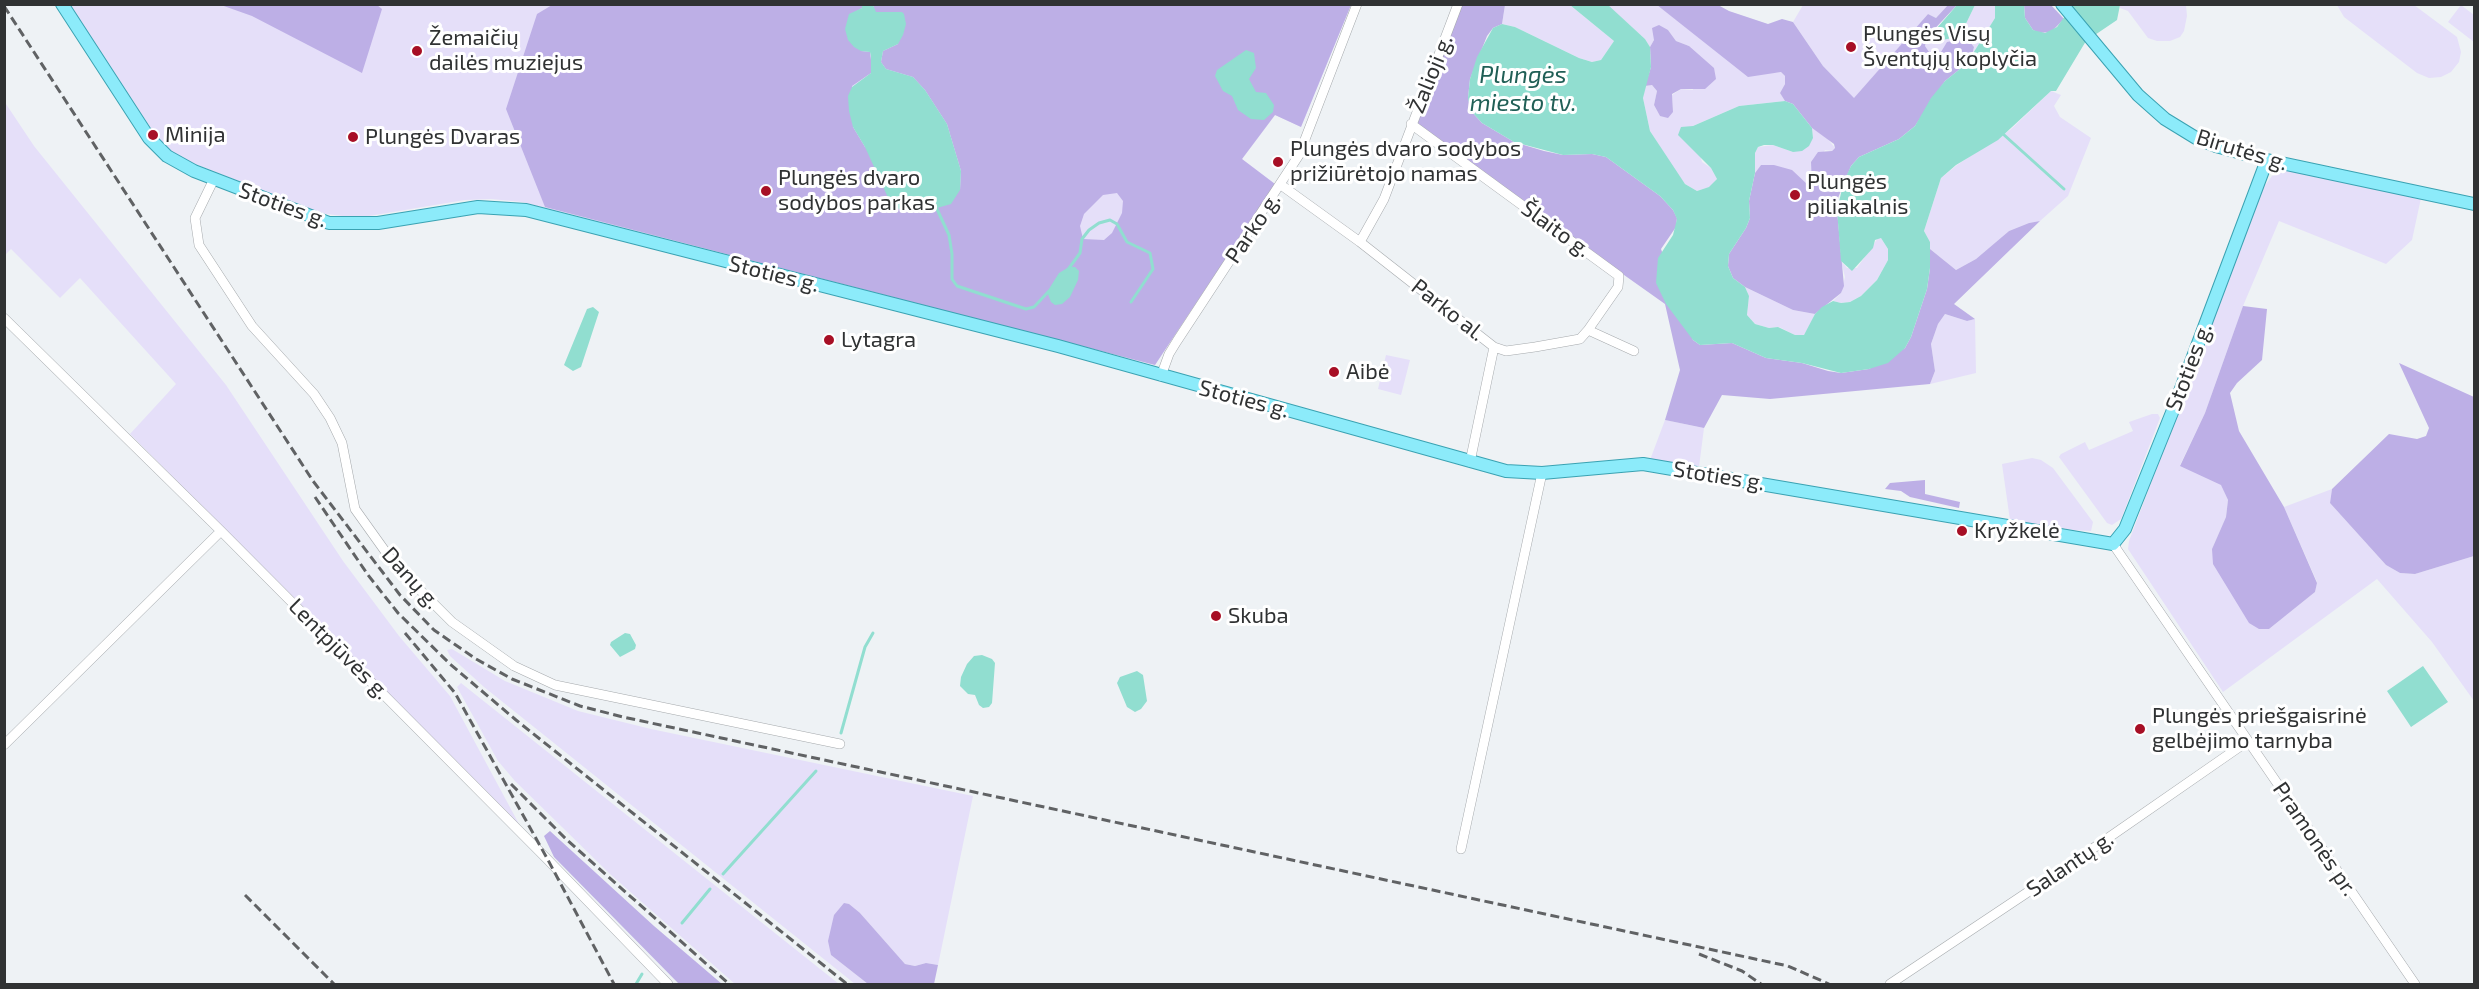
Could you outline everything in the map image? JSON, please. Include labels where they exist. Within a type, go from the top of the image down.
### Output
[{"type":"main road","name":"Stoties g.","points":[[62,4],[149,138],[176,161],[214,179],[317,220],[339,225],[378,223],[478,207],[526,210],[1046,343],[1506,471],[1542,473],[1643,464],[2113,544],[2125,529],[2173,410],[2267,160]]},
{"type":"main road","name":"Birutės g.","points":[[2062,4],[2144,100],[2183,131],[2216,146],[2267,160],[2475,204]]},
{"type":"street","name":"Parko g.","points":[[1161,376],[1169,354],[1177,341],[1299,155],[1357,4]]},
{"type":"street","name":"Žalioji g.","points":[[1360,242],[1384,199],[1458,4]]},
{"type":"street","name":"Šlaito g.","points":[[1411,124],[1619,276],[1618,287],[1588,330]]},
{"type":"street","name":"Danų g.","points":[[214,179],[195,218],[199,245],[252,326],[314,394],[330,418],[342,443],[355,509],[395,565],[452,622],[514,666],[555,685],[840,744]]},
{"type":"street","name":"Parko al.","points":[[1281,185],[1360,242],[1494,347],[1506,351],[1580,339],[1588,330]]},
{"type":"street","name":"Lentpjūvės g.","points":[[4,318],[221,531],[668,984]]},
{"type":"street","points":[[1588,330],[1634,351]]},
{"type":"street","points":[[1470,462],[1494,347]]},
{"type":"street","points":[[1461,849],[1542,473]]},
{"type":"street","points":[[4,745],[221,531]]},
{"type":"street","name":"Pramonės pr.","points":[[2113,544],[2415,984]]},
{"type":"street","name":"Salantų g.","points":[[1890,984],[2085,854],[2248,741]]},
{"type":"shaded area","name":"Plungės dvaro sodybos parkas","points":[[70,5],[1351,5],[1301,127],[1275,115],[1242,159],[1275,184],[1155,365],[522,202],[491,199],[465,200],[369,216],[350,217],[319,213],[175,156],[156,136]]},
{"type":"shaded area","points":[[221,5],[377,5],[382,9],[362,73],[252,16]]},
{"type":"shaded area","name":"Plungės dvaro sodybos parkas","points":[[552,5],[862,5],[862,8],[855,12],[861,51],[870,52],[872,68],[871,73],[852,86],[853,127],[865,147],[960,190],[961,171],[947,124],[925,90],[913,77],[886,69],[881,62],[883,51],[898,44],[902,12],[875,12],[873,5],[1351,5],[1301,127],[1275,115],[1242,159],[1275,184],[1155,365],[545,207],[506,109],[537,14]],"holes":[[[1117,193],[1123,201],[1122,213],[1112,233],[1104,240],[1083,239],[1080,226],[1084,214],[1103,195]]]},
{"type":"shaded area","points":[[1459,5],[1505,5],[1502,24],[1493,28],[1487,36],[1470,79],[1468,98],[1471,111],[1482,123],[1514,142],[1544,151],[1563,155],[1592,154],[1606,157],[1660,196],[1673,210],[1677,218],[1676,227],[1661,249],[1693,340],[1700,345],[1732,343],[1766,358],[1802,363],[1841,373],[1869,369],[1905,348],[1911,337],[1927,289],[1930,249],[1956,270],[1976,259],[2009,231],[2040,221],[1954,304],[1975,319],[1967,321],[1945,314],[1938,324],[1931,344],[1935,371],[1930,384],[1770,399],[1722,395],[1704,428],[1665,420],[1680,370],[1665,304],[1411,124]]},
{"type":"shaded area","points":[[1505,5],[1570,5],[1614,41],[1601,60],[1592,62],[1579,58],[1515,27],[1502,24]]},
{"type":"shaded area","points":[[1607,5],[1657,5],[1719,52],[1770,73],[1781,72],[1785,76],[1785,84],[1780,93],[1785,101],[1739,106],[1693,126],[1702,162],[1711,168],[1717,179],[1710,187],[1697,191],[1685,184],[1675,171],[1650,131],[1643,98],[1645,86],[1652,85],[1657,91],[1654,105],[1660,116],[1673,112],[1672,95],[1681,89],[1693,90],[1689,46],[1676,41],[1668,30],[1654,40],[1650,47],[1645,39]]},
{"type":"shaded area","points":[[1657,5],[1718,5],[1768,24],[1782,19],[1793,22],[1823,66],[1854,98],[1928,14],[1936,18],[1948,5],[1957,5],[1927,37],[1925,46],[1929,52],[1941,52],[1947,42],[1958,40],[1970,42],[1974,47],[1972,55],[1965,65],[1945,81],[1915,126],[1899,139],[1859,157],[1851,166],[1838,198],[1837,210],[1844,286],[1841,293],[1815,314],[1793,310],[1745,287],[1733,278],[1728,266],[1729,254],[1750,218],[1749,201],[1755,173],[1761,165],[1774,165],[1792,170],[1808,185],[1812,185],[1811,162],[1818,152],[1832,151],[1835,148],[1834,144],[1812,128],[1793,104],[1785,101],[1780,93],[1785,84],[1785,76],[1781,72],[1748,77]]},
{"type":"shaded area","points":[[1803,5],[1948,5],[1936,18],[1928,14],[1854,99],[1823,66],[1793,22]]},
{"type":"shaded area","points":[[1975,5],[1995,5],[1996,11],[1995,18],[1972,55],[1974,47],[1970,42],[1958,40],[1941,52],[1929,52],[1925,46],[1927,37],[1937,28],[1937,38],[1943,40],[1960,36]]},
{"type":"shaded area","points":[[2024,5],[2051,5],[2064,19],[2051,32],[2039,33],[2033,30],[2025,18]]},
{"type":"shaded area","points":[[2120,5],[2186,5],[2187,16],[2184,31],[2180,37],[2170,41],[2148,38],[2128,11],[2120,8]]},
{"type":"shaded area","points":[[2337,5],[2414,5],[2457,37],[2461,52],[2459,62],[2451,72],[2441,77],[2429,78],[2417,73],[2344,17]]},
{"type":"shaded area","points":[[2461,5],[2474,15],[2474,42],[2448,22]]},
{"type":"shaded area","points":[[1659,25],[1668,30],[1676,41],[1689,46],[1714,68],[1716,79],[1705,89],[1681,89],[1672,94],[1673,112],[1668,118],[1660,116],[1654,105],[1657,91],[1652,85],[1645,86],[1651,67],[1650,47],[1654,40],[1652,28]]},
{"type":"shaded area","points":[[2051,91],[2061,95],[2054,106],[2060,117],[2091,138],[2068,196],[2040,221],[2009,231],[1976,259],[1956,270],[1930,249],[1930,242],[1924,231],[1941,178],[2010,130]]},
{"type":"shaded area","points":[[4,101],[34,146],[226,385],[343,561],[399,636],[450,696],[519,824],[130,434],[176,384],[80,278],[60,298],[11,249],[5,255]]},
{"type":"shaded area","points":[[1812,128],[1827,138],[1835,148],[1832,151],[1825,150],[1811,174],[1812,185],[1761,165],[1755,173],[1755,153],[1758,147],[1773,145],[1793,152],[1813,138]]},
{"type":"shaded area","points":[[2288,169],[2421,198],[2412,240],[2386,264],[2279,221],[2243,306],[2205,413],[2180,465],[2221,484],[2228,500],[2226,517],[2212,549],[2269,629],[2315,592],[2317,582],[2284,507],[2332,489],[2330,503],[2386,565],[2400,573],[2415,574],[2474,556],[2474,701],[2432,642],[2377,579],[2223,692],[2128,549],[2129,541],[2263,188],[2272,176]]},
{"type":"shaded area","points":[[1878,238],[1881,238],[1888,249],[1888,260],[1877,280],[1861,296],[1850,302],[1833,301],[1841,293],[1845,277],[1841,261],[1847,268],[1857,268]]},
{"type":"shaded area","points":[[1745,287],[1793,310],[1815,314],[1804,335],[1795,335],[1779,327],[1769,328],[1755,324],[1747,315],[1749,296]]},
{"type":"shaded area","points":[[2243,306],[2267,309],[2262,360],[2237,383],[2230,393],[2239,431],[2284,507],[2317,583],[2315,592],[2269,629],[2259,629],[2249,623],[2213,564],[2212,549],[2226,517],[2228,500],[2221,485],[2180,466],[2205,413]]},
{"type":"shaded area","points":[[1945,314],[1967,321],[1975,319],[1976,373],[1930,384],[1935,371],[1931,344],[1938,324]]},
{"type":"shaded area","points":[[1386,355],[1410,360],[1401,395],[1378,389]]},
{"type":"shaded area","points":[[2399,363],[2474,397],[2474,556],[2415,574],[2400,573],[2386,565],[2330,503],[2332,489],[2389,434],[2417,439],[2426,436],[2429,428]]},
{"type":"shaded area","points":[[2158,414],[2160,418],[2121,519],[2112,525],[2107,523],[2059,457],[2085,442],[2089,450],[2133,431],[2129,422]]},
{"type":"shaded area","points":[[1665,420],[1704,428],[1699,467],[1650,460]]},
{"type":"shaded area","points":[[2032,458],[2041,460],[2053,468],[2093,522],[2091,531],[2010,520],[2002,464]]},
{"type":"shaded area","points":[[1925,480],[1925,494],[1960,502],[1959,508],[1910,497],[1901,491],[1885,489],[1890,483]]},
{"type":"shaded area","points":[[452,649],[505,681],[578,711],[651,729],[973,796],[938,965],[905,964],[860,913],[831,955],[868,984],[855,984],[484,687],[450,656],[447,650]]},
{"type":"shaded area","points":[[461,683],[839,984],[735,984],[610,874],[515,781],[498,761],[457,687]]},
{"type":"shaded area","points":[[550,831],[654,926],[722,984],[679,984],[554,857],[544,836]]},
{"type":"shaded area","points":[[844,903],[849,904],[860,913],[905,964],[938,965],[934,984],[868,984],[831,955],[828,941],[834,915]]},
{"type":"water","name":"Plungės miesto tv.","points":[[1607,4],[1645,39],[1650,47],[1651,67],[1643,98],[1650,131],[1685,184],[1697,191],[1709,187],[1717,179],[1711,168],[1678,135],[1681,127],[1693,126],[1739,106],[1785,101],[1793,104],[1812,128],[1813,138],[1809,146],[1802,151],[1793,152],[1773,145],[1758,147],[1755,153],[1755,173],[1749,201],[1750,218],[1729,254],[1728,266],[1733,278],[1745,287],[1749,296],[1747,315],[1755,324],[1769,328],[1778,327],[1795,335],[1804,335],[1815,314],[1822,307],[1833,301],[1850,302],[1861,296],[1877,280],[1888,260],[1888,249],[1881,238],[1875,240],[1873,248],[1852,271],[1841,261],[1837,210],[1844,181],[1851,166],[1859,157],[1899,139],[1915,126],[1931,98],[1945,81],[1965,65],[1972,55],[1995,18],[1995,5],[2024,5],[2025,18],[2033,30],[2045,33],[2057,27],[2073,5],[2120,5],[2117,20],[2086,41],[2056,91],[2051,91],[1998,140],[1956,165],[1941,178],[1924,231],[1930,242],[1930,268],[1927,289],[1911,337],[1905,348],[1888,363],[1869,369],[1841,373],[1802,363],[1766,358],[1732,343],[1700,345],[1693,340],[1666,304],[1656,283],[1658,258],[1673,235],[1677,219],[1673,210],[1660,196],[1606,157],[1592,154],[1563,155],[1514,142],[1482,123],[1471,111],[1468,98],[1470,79],[1477,57],[1493,28],[1502,24],[1515,27],[1592,62],[1601,60],[1614,41],[1570,5]]},
{"type":"water","points":[[862,5],[873,5],[876,12],[902,12],[904,14],[906,24],[903,35],[898,44],[883,51],[881,62],[886,69],[913,77],[925,90],[947,124],[961,171],[960,190],[951,204],[930,210],[901,210],[894,206],[853,127],[848,96],[852,87],[871,73],[871,56],[870,52],[854,47],[848,40],[845,29],[849,14],[862,8]]},
{"type":"water","points":[[1957,5],[1975,5],[1960,36],[1943,40],[1937,38],[1937,28]]},
{"type":"water","points":[[1246,50],[1254,53],[1256,68],[1249,79],[1256,92],[1266,93],[1274,105],[1273,112],[1264,120],[1251,119],[1238,110],[1232,96],[1223,91],[1215,76],[1217,70]]},
{"type":"water","points":[[1069,267],[1075,267],[1079,271],[1078,280],[1070,297],[1062,304],[1055,305],[1051,302],[1047,292],[1059,273]]},
{"type":"water","points":[[593,307],[599,312],[581,367],[573,371],[564,365],[587,309]]},
{"type":"water","points":[[625,633],[630,634],[636,645],[635,649],[620,657],[610,645]]},
{"type":"water","points":[[982,655],[992,659],[995,663],[992,703],[989,707],[983,708],[979,705],[975,695],[968,694],[960,686],[967,664],[974,656]]},
{"type":"water","points":[[2423,666],[2448,702],[2411,727],[2387,691]]},
{"type":"water","points":[[1137,671],[1143,675],[1147,701],[1141,709],[1135,712],[1127,707],[1117,683],[1120,677]]},
{"type":"waterway","points":[[2003,134],[2064,189]]},
{"type":"waterway","points":[[936,207],[949,235],[952,279],[957,286],[1026,309],[1034,307],[1049,291]]},
{"type":"waterway","points":[[1067,271],[1080,253],[1082,239],[1089,230],[1099,223],[1110,220],[1117,224],[1127,242],[1150,253],[1153,269],[1131,302]]},
{"type":"waterway","points":[[841,733],[865,647],[873,633]]},
{"type":"waterway","points":[[723,874],[816,771]]},
{"type":"waterway","points":[[682,923],[710,889]]},
{"type":"waterway","points":[[636,984],[642,974]]},
{"type":"railway","points":[[4,6],[313,481],[400,595],[434,630],[476,659],[512,679],[580,706],[623,717],[1788,966],[1829,984]]},
{"type":"railway","points":[[315,497],[368,575],[398,613],[450,664],[516,720],[847,984]]},
{"type":"railway","points":[[405,633],[455,693],[614,984]]},
{"type":"railway","points":[[511,784],[567,840],[729,984]]},
{"type":"railway","points":[[245,895],[334,984]]},
{"type":"railway","points":[[1699,954],[1742,971],[1761,984]]},
{"type":"place","name":"Plungės Visų Šventųjų koplyčia","points":[[1851,47]]},
{"type":"place","name":"Žemaičių dailės muziejus","points":[[417,51]]},
{"type":"place","name":"Minija","points":[[153,135]]},
{"type":"place","name":"Plungės Dvaras","points":[[353,137]]},
{"type":"place","name":"Plungės dvaro sodybos prižiūrėtojo namas","points":[[1278,162]]},
{"type":"place","name":"Plungės dvaro sodybos parkas","points":[[766,191]]},
{"type":"place","name":"Plungės piliakalnis","points":[[1795,195]]},
{"type":"place","name":"Lytagra","points":[[829,340]]},
{"type":"place","name":"Aibė","points":[[1334,372]]},
{"type":"place","name":"Kryžkelė","points":[[1962,531]]},
{"type":"place","name":"Skuba","points":[[1216,616]]},
{"type":"place","name":"Plungės priešgaisrinė gelbėjimo tarnyba","points":[[2140,729]]}]
